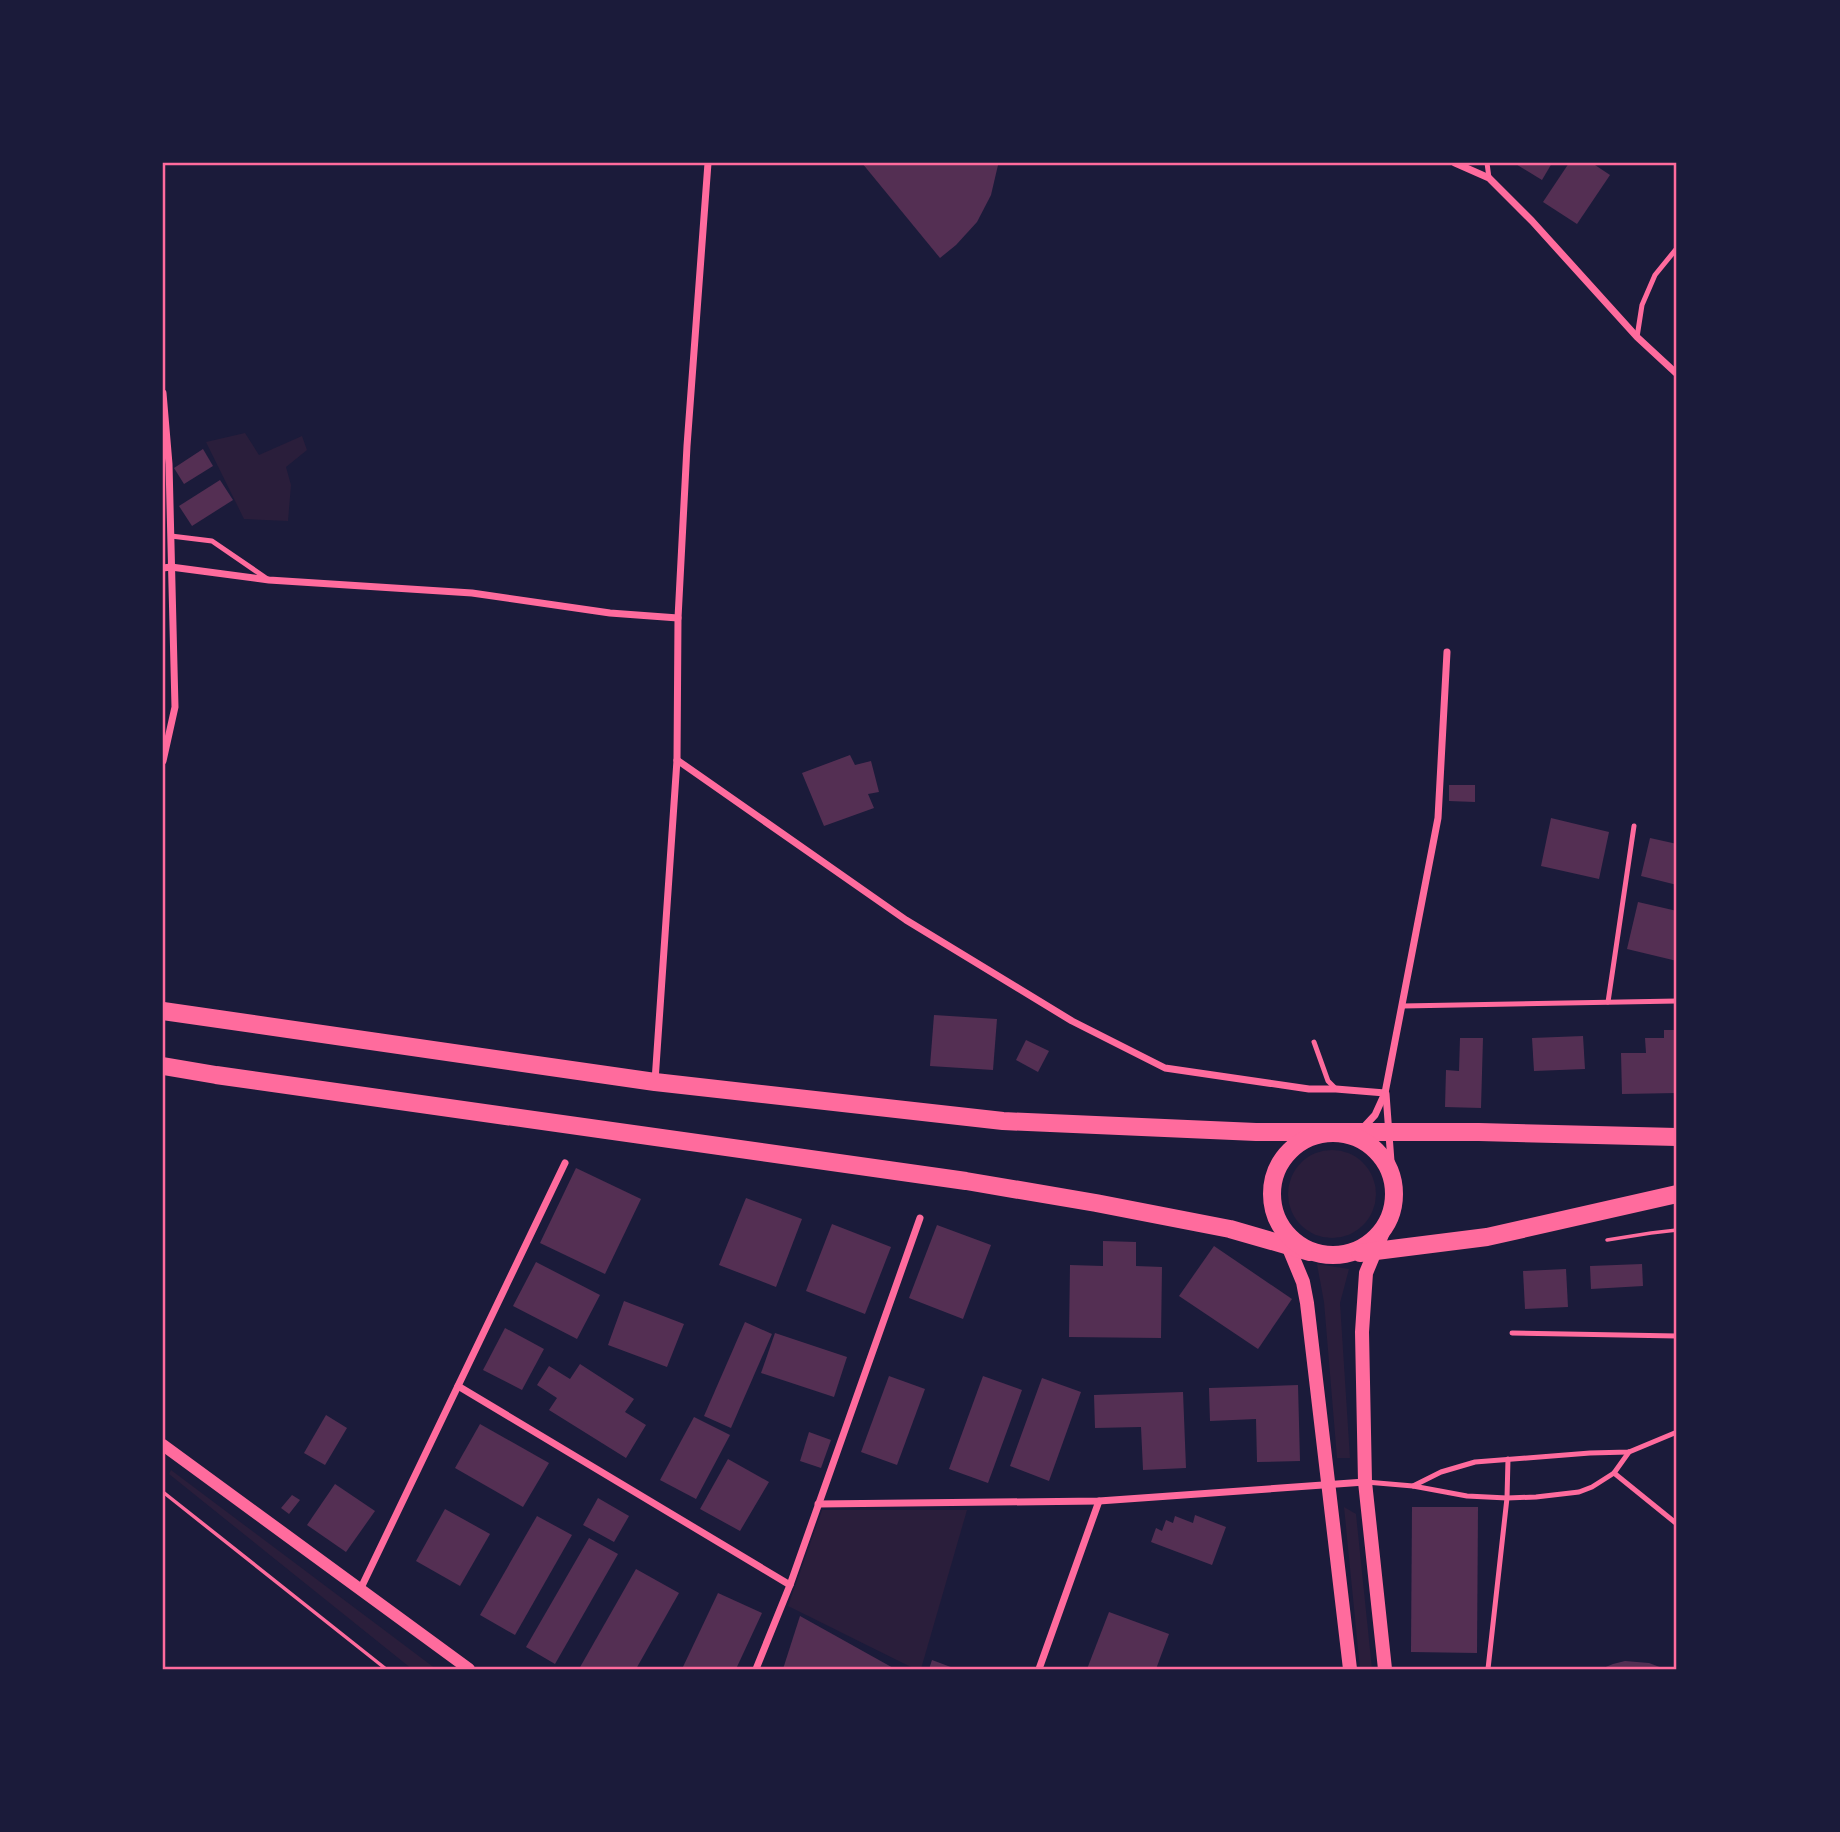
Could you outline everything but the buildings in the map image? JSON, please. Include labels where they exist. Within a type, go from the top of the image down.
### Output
[{"type":"highway","points":[[163,1011],[655,1082],[1003,1121],[1256,1132],[1479,1132],[1677,1137]]},
{"type":"highway","points":[[163,1066],[966,1181],[1230,1229],[1329,1256],[1487,1237],[1677,1194]]},
{"type":"highway","points":[[1310,1252],[1292,1240],[1279,1224],[1272,1205],[1272,1184],[1279,1164],[1292,1148],[1310,1137],[1330,1133],[1350,1135],[1368,1143],[1383,1157],[1392,1175],[1396,1195],[1392,1214],[1383,1232],[1368,1246],[1349,1254]]},
{"type":"main road","points":[[1279,1224],[1303,1282],[1307,1303],[1350,1669]]},
{"type":"main road","points":[[1383,1232],[1366,1273],[1362,1332],[1365,1482],[1385,1669]]},
{"type":"street","points":[[655,1082],[677,760],[678,618],[687,446],[708,163]]},
{"type":"street","points":[[1455,163],[1489,178],[1532,221],[1637,337],[1677,374]]},
{"type":"street","points":[[163,393],[169,464],[171,536],[167,567],[175,707],[163,761]]},
{"type":"street","points":[[167,567],[269,580],[472,593],[610,613],[678,618]]},
{"type":"street","points":[[1359,1132],[1376,1115],[1385,1093],[1438,818],[1447,652]]},
{"type":"street","points":[[677,760],[906,920],[1072,1021],[1165,1068],[1309,1089],[1385,1093]]},
{"type":"street","points":[[1385,1093],[1392,1175]]},
{"type":"street","points":[[360,1590],[565,1163]]},
{"type":"street","points":[[756,1669],[790,1585],[920,1218]]},
{"type":"street","points":[[458,1386],[790,1585]]},
{"type":"street","points":[[163,1445],[469,1669]]},
{"type":"street","points":[[818,1504],[1099,1501],[1365,1482]]},
{"type":"street","points":[[1039,1669],[1099,1501]]},
{"type":"lane","points":[[1487,163],[1489,178]]},
{"type":"lane","points":[[1637,337],[1642,305],[1655,275],[1677,248]]},
{"type":"lane","points":[[171,536],[212,541],[269,580]]},
{"type":"lane","points":[[1608,1002],[1634,826]]},
{"type":"lane","points":[[1402,1006],[1677,1001]]},
{"type":"lane","points":[[1314,1042],[1328,1081],[1336,1089]]},
{"type":"lane","points":[[1512,1333],[1677,1336]]},
{"type":"lane","points":[[1413,1486],[1441,1472],[1475,1462],[1629,1452],[1677,1432]]},
{"type":"lane","points":[[1365,1482],[1413,1486],[1467,1496],[1536,1497],[1579,1492],[1592,1487],[1614,1473],[1629,1452]]},
{"type":"lane","points":[[1488,1669],[1507,1498],[1508,1459]]},
{"type":"lane","points":[[1614,1473],[1675,1521]]},
{"type":"path","points":[[1607,1240],[1677,1230]]},
{"type":"path","points":[[163,1492],[386,1669]]},
{"type":"shaded area","points":[[245,433],[259,455],[302,436],[307,450],[286,467],[291,485],[288,521],[244,519],[206,442]]},
{"type":"shaded area","points":[[1332,1150],[1349,1154],[1363,1163],[1372,1177],[1376,1194],[1372,1211],[1363,1225],[1349,1234],[1332,1238],[1315,1234],[1301,1225],[1292,1211],[1288,1194],[1292,1177],[1301,1163],[1315,1154]]},
{"type":"shaded area","points":[[1317,1264],[1349,1269],[1340,1303],[1350,1458],[1337,1458],[1324,1302]]},
{"type":"shaded area","points":[[171,1470],[436,1669],[412,1669],[169,1474]]},
{"type":"shaded area","points":[[1344,1507],[1356,1514],[1372,1669],[1360,1669]]},
{"type":"shaded area","points":[[822,1510],[967,1510],[921,1669],[915,1669],[788,1606]]}]
